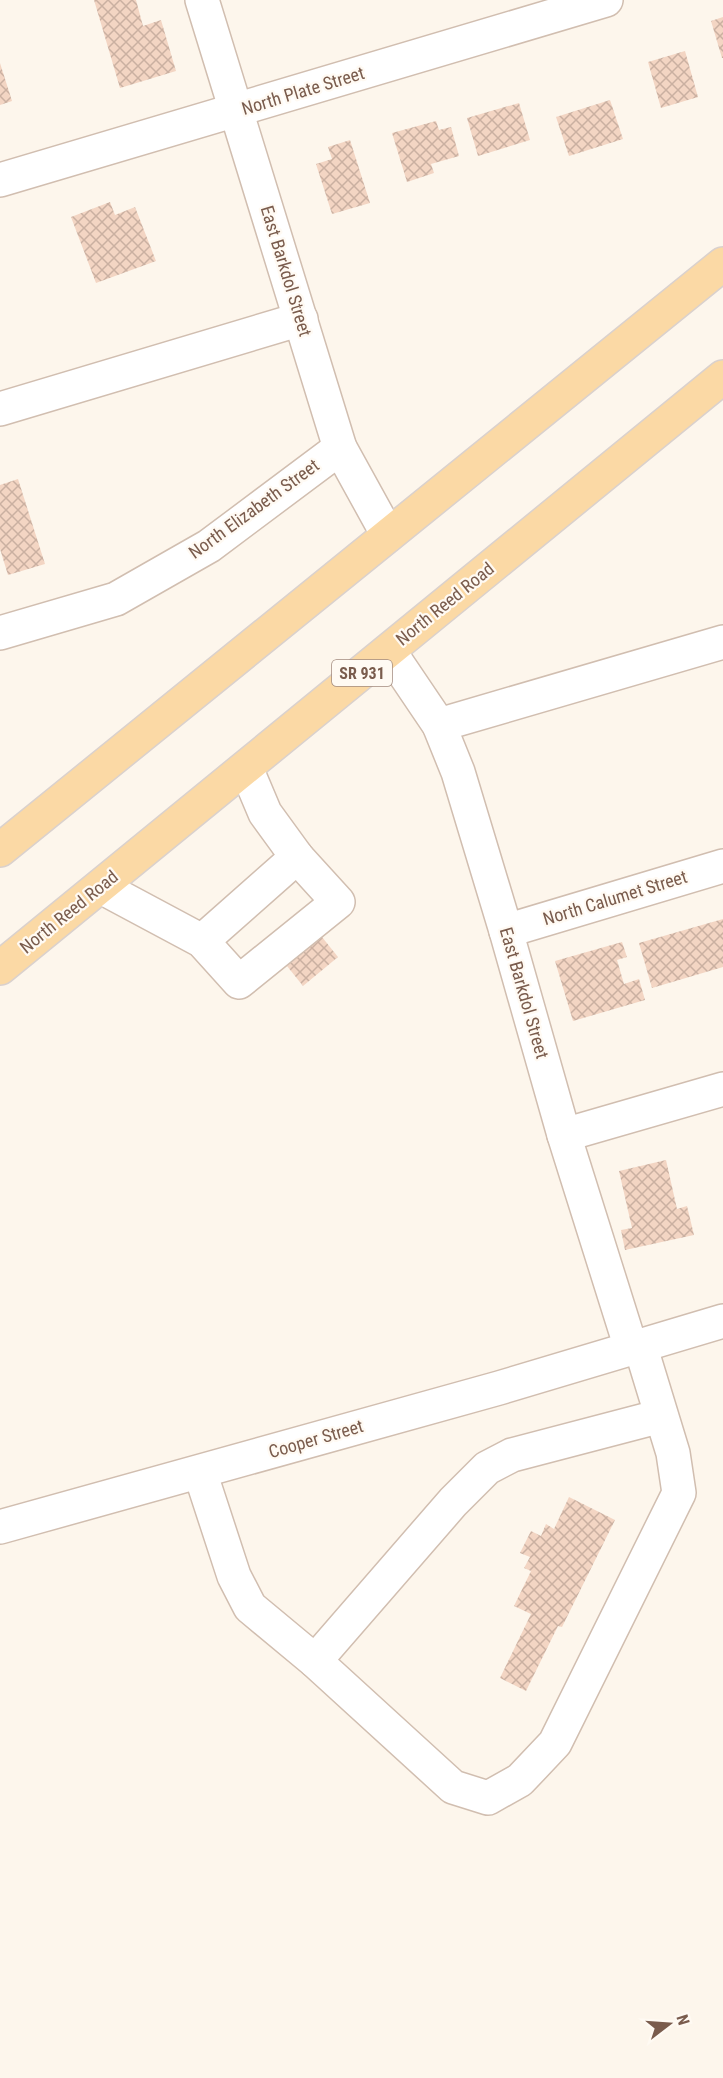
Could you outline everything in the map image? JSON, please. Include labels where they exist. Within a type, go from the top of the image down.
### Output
[{"type":"main road","points":[[0,850],[723,264]]},
{"type":"main road","name":"North Reed Road","points":[[0,968],[723,377]]},
{"type":"street","name":"East Barkdol Street","points":[[202,0],[340,448],[388,535]]},
{"type":"street","name":"North Plate Street","points":[[0,180],[606,0]]},
{"type":"street","points":[[0,409],[301,319]]},
{"type":"street","name":"North Elizabeth Street","points":[[0,633],[116,598],[209,546],[340,448]]},
{"type":"street","points":[[439,725],[723,642]]},
{"type":"street","name":"East Barkdol Street","points":[[200,1472],[234,1576],[250,1607],[315,1661],[453,1787],[488,1798],[520,1780],[555,1743],[679,1493],[673,1453],[564,1135],[458,772],[439,725],[388,651]]},
{"type":"street","points":[[101,886],[202,941],[239,982],[338,902],[297,857],[265,813],[246,768]]},
{"type":"street","points":[[202,941],[297,857]]},
{"type":"street","name":"North Calumet Street","points":[[506,931],[723,866]]},
{"type":"street","points":[[564,1135],[723,1089]]},
{"type":"street","name":"Cooper Street","points":[[0,1527],[499,1388],[723,1321]]},
{"type":"street","points":[[315,1661],[453,1502],[487,1468],[512,1455],[661,1416]]},
{"type":"building","points":[[94,0],[136,0],[143,26],[161,20],[176,71],[120,88]]},
{"type":"building","points":[[723,17],[723,58],[722,58],[711,21]]},
{"type":"building","points":[[685,51],[698,97],[661,108],[648,62]]},
{"type":"building","points":[[0,63],[12,101],[0,105]]},
{"type":"building","points":[[610,100],[623,139],[569,156],[556,117]]},
{"type":"building","points":[[519,103],[530,140],[478,156],[467,118]]},
{"type":"building","points":[[436,121],[439,130],[451,127],[459,156],[431,164],[434,173],[407,182],[392,133]]},
{"type":"building","points":[[350,140],[370,203],[332,214],[316,164],[332,159],[328,147]]},
{"type":"building","points":[[110,202],[115,215],[135,207],[156,261],[96,283],[71,217]]},
{"type":"building","points":[[18,479],[45,564],[8,575],[0,549],[0,485]]},
{"type":"building","points":[[723,919],[723,967],[652,988],[639,943]]},
{"type":"building","points":[[322,937],[338,957],[303,986],[287,966]]},
{"type":"building","points":[[622,942],[627,957],[617,960],[624,984],[639,979],[645,1000],[573,1021],[555,961]]},
{"type":"building","points":[[666,1160],[677,1209],[687,1206],[694,1235],[625,1250],[621,1230],[632,1228],[619,1171]]},
{"type":"building","points":[[569,1497],[615,1520],[562,1627],[558,1626],[526,1691],[500,1678],[531,1614],[514,1606],[531,1571],[524,1568],[530,1557],[520,1553],[531,1531],[541,1536],[546,1524],[554,1529]]}]
